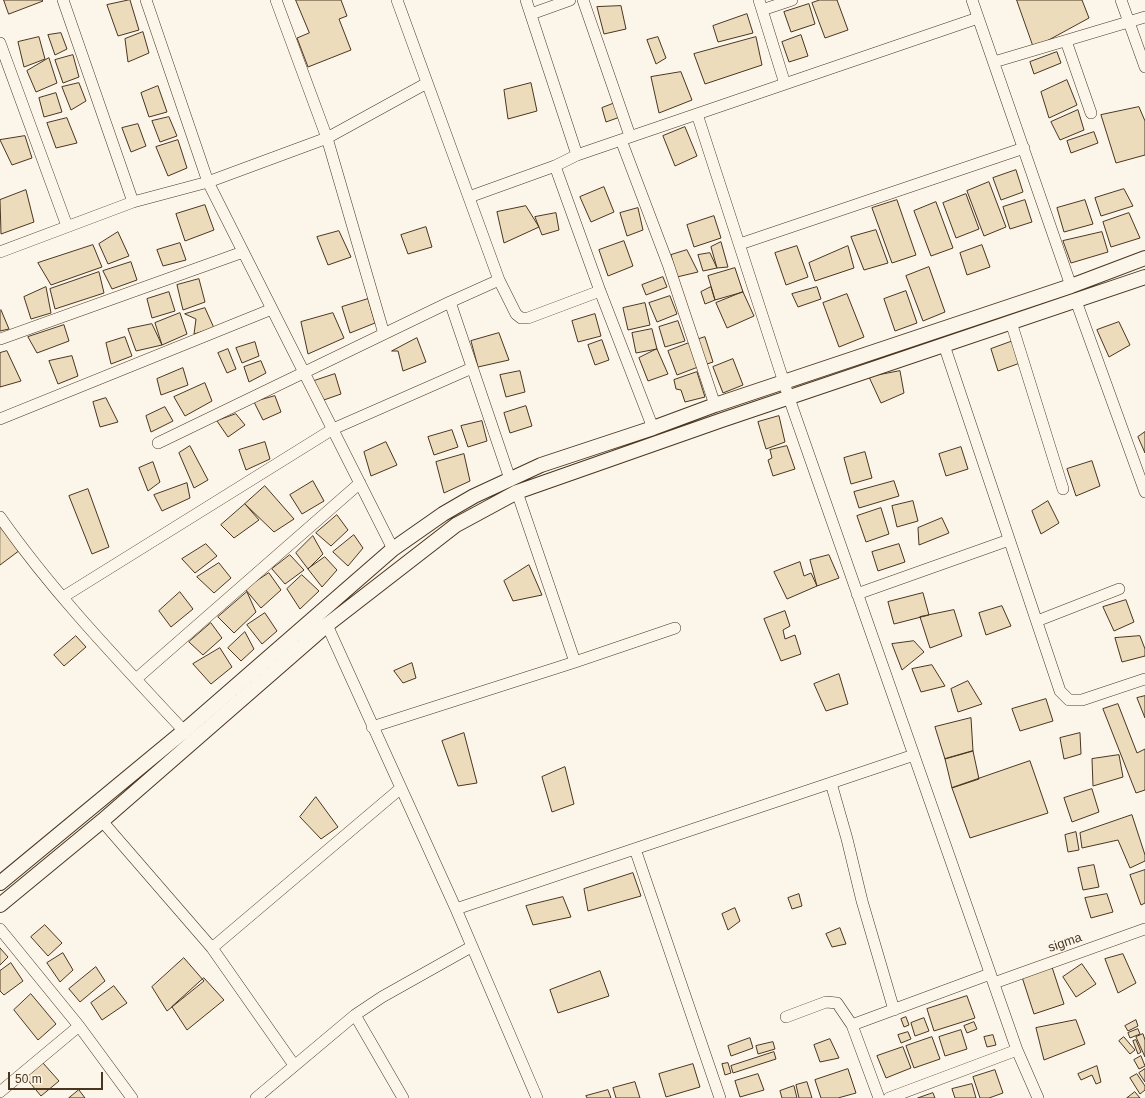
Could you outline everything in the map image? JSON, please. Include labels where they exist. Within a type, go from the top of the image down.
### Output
[{"type":"street","points":[[63,0],[133,202]]},
{"type":"street","points":[[146,0],[208,182],[393,549]]},
{"type":"street","points":[[276,0],[327,138],[384,334]]},
{"type":"street","points":[[397,0],[499,280],[516,314],[521,318],[528,318],[600,291]]},
{"type":"street","points":[[526,0],[577,155]]},
{"type":"street","points":[[531,14],[570,0]]},
{"type":"street","points":[[583,0],[625,138],[715,405]]},
{"type":"street","points":[[785,84],[761,5],[792,0]]},
{"type":"street","points":[[972,0],[1071,286]]},
{"type":"street","points":[[1121,0],[1145,67]]},
{"type":"street","points":[[994,62],[1145,17]]},
{"type":"street","points":[[469,197],[555,166],[577,155],[625,138],[978,18]]},
{"type":"street","points":[[1066,41],[1091,113]]},
{"type":"street","points":[[0,43],[66,226]]},
{"type":"street","points":[[0,252],[133,202],[208,182],[327,138],[427,83]]},
{"type":"street","points":[[697,114],[789,398],[1017,1050],[1038,1098]]},
{"type":"street","points":[[740,244],[1024,148]]},
{"type":"street","points":[[555,166],[600,291],[653,428]]},
{"type":"street","points":[[0,339],[243,252]]},
{"type":"street","points":[[0,883],[184,731],[393,549],[443,514],[510,478],[541,466],[715,405],[1071,286],[1145,258]]},
{"type":"street","points":[[0,905],[102,821],[327,625],[456,525],[517,492],[1145,277]]},
{"type":"street","points":[[158,444],[450,302],[499,280]]},
{"type":"street","points":[[1076,301],[1145,492]]},
{"type":"street","points":[[450,302],[510,478]]},
{"type":"street","points":[[0,419],[272,309]]},
{"type":"street","points":[[1011,322],[1063,489]]},
{"type":"street","points":[[944,345],[1060,691],[1069,700],[1082,700],[1145,679]]},
{"type":"street","points":[[63,597],[333,429],[472,368]]},
{"type":"street","points":[[136,679],[360,483]]},
{"type":"street","points":[[517,492],[575,662]]},
{"type":"street","points":[[0,517],[30,560],[184,731]]},
{"type":"street","points":[[857,594],[1009,540]]},
{"type":"street","points":[[1037,621],[1119,589]]},
{"type":"street","points":[[327,625],[456,910],[538,1098]]},
{"type":"street","points":[[372,726],[575,662],[675,628]]},
{"type":"street","points":[[456,910],[914,755]]},
{"type":"street","points":[[831,783],[847,839],[862,901],[894,1010]]},
{"type":"street","points":[[212,948],[401,788]]},
{"type":"street","points":[[102,821],[212,948],[294,1065]]},
{"type":"street","points":[[635,849],[719,1098]]},
{"type":"street","points":[[28,860],[38,873]]},
{"type":"street","points":[[0,929],[79,1026],[132,1098]]},
{"type":"street","name":"sigma","points":[[852,1025],[1145,929]]},
{"type":"street","points":[[256,1098],[355,1015],[382,997],[471,947]]},
{"type":"street","points":[[786,1017],[826,1002],[837,1003],[852,1025],[878,1098]]},
{"type":"street","points":[[355,1015],[403,1098]]},
{"type":"street","points":[[0,1092],[79,1026]]},
{"type":"street","points":[[889,1098],[1017,1050]]},
{"type":"building","points":[[4,0],[42,0],[43,1],[9,14]]},
{"type":"building","points":[[130,0],[139,30],[118,36],[107,5]]},
{"type":"building","points":[[296,0],[341,0],[347,16],[339,19],[351,50],[308,67],[297,38],[309,33]]},
{"type":"building","points":[[820,0],[837,0],[848,30],[825,38],[812,3]]},
{"type":"building","points":[[1017,0],[1082,0],[1089,18],[1034,48]]},
{"type":"building","points":[[809,4],[815,24],[791,32],[784,12]]},
{"type":"building","points":[[621,6],[626,29],[604,34],[597,7]]},
{"type":"building","points":[[747,14],[753,33],[718,42],[713,26]]},
{"type":"building","points":[[143,32],[149,53],[128,62],[125,39]]},
{"type":"building","points":[[61,33],[67,49],[55,55],[48,35]]},
{"type":"building","points":[[801,35],[808,56],[789,62],[782,42]]},
{"type":"building","points":[[39,37],[45,59],[24,67],[18,42]]},
{"type":"building","points":[[658,37],[666,58],[656,64],[647,40]]},
{"type":"building","points":[[756,37],[762,65],[705,84],[694,54]]},
{"type":"building","points":[[1057,52],[1061,63],[1034,74],[1030,62]]},
{"type":"building","points":[[73,55],[79,77],[63,83],[55,60]]},
{"type":"building","points":[[49,58],[57,83],[36,92],[27,71]]},
{"type":"building","points":[[681,72],[692,100],[659,113],[651,77]]},
{"type":"building","points":[[1067,80],[1077,105],[1049,118],[1041,92]]},
{"type":"building","points":[[79,83],[86,101],[71,110],[62,87]]},
{"type":"building","points":[[531,83],[537,111],[508,119],[504,90]]},
{"type":"building","points":[[158,86],[167,112],[149,117],[141,93]]},
{"type":"building","points":[[56,93],[62,112],[44,117],[39,98]]},
{"type":"building","points":[[615,103],[620,117],[606,122],[602,108]]},
{"type":"building","points":[[1139,107],[1145,121],[1145,155],[1116,163],[1101,115]]},
{"type":"building","points":[[1078,110],[1084,130],[1060,140],[1051,122]]},
{"type":"building","points":[[169,117],[177,136],[160,142],[152,121]]},
{"type":"building","points":[[67,118],[77,143],[56,148],[47,123]]},
{"type":"building","points":[[138,124],[146,146],[131,152],[122,128]]},
{"type":"building","points":[[685,127],[697,156],[675,166],[663,136]]},
{"type":"building","points":[[1094,132],[1098,143],[1071,153],[1067,141]]},
{"type":"building","points":[[25,136],[32,158],[12,165],[0,140]]},
{"type":"building","points":[[178,140],[187,168],[168,176],[156,147]]},
{"type":"building","points":[[1016,170],[1023,192],[1001,200],[993,178]]},
{"type":"building","points":[[989,182],[1006,227],[984,236],[967,191]]},
{"type":"building","points":[[604,187],[614,212],[591,222],[580,197]]},
{"type":"building","points":[[1124,189],[1133,206],[1101,216],[1095,198]]},
{"type":"building","points":[[26,190],[34,222],[1,234],[0,200]]},
{"type":"building","points":[[966,194],[979,229],[956,238],[943,203]]},
{"type":"building","points":[[897,200],[916,255],[892,263],[872,208]]},
{"type":"building","points":[[1025,200],[1032,222],[1010,229],[1003,207]]},
{"type":"building","points":[[1085,200],[1093,224],[1064,232],[1057,208]]},
{"type":"building","points":[[936,202],[953,248],[931,256],[914,211]]},
{"type":"building","points":[[205,205],[214,230],[185,241],[176,214]]},
{"type":"building","points":[[526,206],[539,227],[504,243],[497,212]]},
{"type":"building","points":[[638,208],[643,230],[627,236],[620,213]]},
{"type":"building","points":[[556,213],[559,230],[542,235],[535,217]]},
{"type":"building","points":[[1129,213],[1140,238],[1111,247],[1103,222]]},
{"type":"building","points":[[714,216],[721,238],[694,247],[687,225]]},
{"type":"building","points":[[426,227],[432,247],[408,254],[401,235]]},
{"type":"building","points":[[876,230],[888,263],[864,270],[851,237]]},
{"type":"building","points":[[339,231],[351,257],[328,265],[317,237]]},
{"type":"building","points":[[118,232],[129,256],[108,264],[99,244]]},
{"type":"building","points":[[1102,232],[1108,252],[1071,263],[1063,241]]},
{"type":"building","points":[[624,241],[633,266],[608,276],[599,250]]},
{"type":"building","points":[[721,242],[728,267],[717,268],[711,247]]},
{"type":"building","points":[[180,243],[186,260],[163,266],[157,250]]},
{"type":"building","points":[[93,245],[102,267],[51,285],[38,263]]},
{"type":"building","points":[[982,245],[990,267],[967,275],[960,253]]},
{"type":"building","points":[[797,246],[808,277],[786,285],[775,253]]},
{"type":"building","points":[[848,246],[854,268],[815,281],[809,263]]},
{"type":"building","points":[[687,250],[698,272],[677,277],[671,255]]},
{"type":"building","points":[[710,253],[717,268],[703,271],[698,255]]},
{"type":"building","points":[[131,262],[137,280],[112,289],[103,271]]},
{"type":"building","points":[[929,267],[945,312],[923,321],[906,276]]},
{"type":"building","points":[[735,268],[743,292],[715,300],[708,276]]},
{"type":"building","points":[[99,272],[104,293],[55,309],[50,289]]},
{"type":"building","points":[[663,277],[667,287],[646,295],[642,285]]},
{"type":"building","points":[[199,279],[205,302],[183,310],[177,285]]},
{"type":"building","points":[[46,287],[51,313],[31,319],[24,297]]},
{"type":"building","points":[[711,287],[715,300],[705,304],[701,292]]},
{"type":"building","points":[[817,287],[821,299],[798,307],[792,294]]},
{"type":"building","points":[[906,291],[917,323],[895,331],[884,299]]},
{"type":"building","points":[[169,292],[175,311],[152,318],[147,299]]},
{"type":"building","points":[[743,292],[754,316],[727,328],[716,303]]},
{"type":"building","points":[[847,294],[864,337],[839,347],[823,303]]},
{"type":"building","points":[[670,296],[677,314],[657,322],[649,303]]},
{"type":"building","points":[[368,299],[375,323],[350,333],[342,307]]},
{"type":"building","points":[[645,303],[650,325],[628,330],[623,308]]},
{"type":"building","points":[[205,308],[214,328],[194,334],[196,319],[185,314]]},
{"type":"building","points":[[1,310],[9,329],[0,331],[0,311]]},
{"type":"building","points":[[180,313],[187,334],[162,345],[155,323]]},
{"type":"building","points":[[333,313],[344,338],[308,354],[301,322]]},
{"type":"building","points":[[595,314],[601,336],[578,342],[572,321]]},
{"type":"building","points":[[678,321],[685,341],[665,347],[659,327]]},
{"type":"building","points":[[1119,322],[1130,345],[1109,357],[1097,330]]},
{"type":"building","points":[[152,324],[162,345],[136,351],[128,329]]},
{"type":"building","points":[[64,325],[69,341],[37,353],[28,337]]},
{"type":"building","points":[[652,329],[657,349],[636,353],[632,333]]},
{"type":"building","points":[[499,333],[509,360],[478,367],[471,341]]},
{"type":"building","points":[[125,337],[132,356],[111,364],[106,343]]},
{"type":"building","points":[[705,337],[713,362],[704,365],[696,340]]},
{"type":"building","points":[[417,338],[426,362],[403,371],[398,351],[392,351]]},
{"type":"building","points":[[602,340],[609,360],[595,365],[588,345]]},
{"type":"building","points":[[1013,341],[1020,363],[998,371],[991,349]]},
{"type":"building","points":[[255,342],[259,356],[242,363],[236,348]]},
{"type":"building","points":[[689,343],[698,367],[677,375],[668,351]]},
{"type":"building","points":[[228,349],[236,369],[227,373],[218,353]]},
{"type":"building","points":[[657,349],[668,374],[648,381],[639,358]]},
{"type":"building","points":[[7,351],[21,381],[0,387],[0,353]]},
{"type":"building","points":[[72,356],[78,376],[58,384],[49,361]]},
{"type":"building","points":[[733,359],[743,385],[723,393],[713,367]]},
{"type":"building","points":[[261,361],[266,373],[249,382],[244,367]]},
{"type":"building","points":[[183,368],[188,385],[161,395],[157,379]]},
{"type":"building","points":[[520,371],[525,392],[506,397],[500,375]]},
{"type":"building","points":[[900,371],[904,393],[881,403],[869,377]]},
{"type":"building","points":[[697,372],[705,397],[685,402],[681,390],[676,389],[674,380]]},
{"type":"building","points":[[335,374],[341,394],[321,401],[314,381]]},
{"type":"building","points":[[205,383],[212,401],[185,416],[174,397]]},
{"type":"building","points":[[275,396],[281,412],[263,420],[254,402]]},
{"type":"building","points":[[106,398],[118,422],[100,427],[93,402]]},
{"type":"building","points":[[526,406],[532,426],[510,433],[504,413]]},
{"type":"building","points":[[165,407],[173,421],[151,432],[146,416]]},
{"type":"building","points":[[236,414],[245,425],[228,437],[217,421]]},
{"type":"building","points":[[779,416],[785,442],[766,449],[758,422]]},
{"type":"building","points":[[482,421],[487,441],[468,447],[461,426]]},
{"type":"building","points":[[452,430],[458,447],[434,455],[428,437]]},
{"type":"building","points":[[1145,432],[1145,453],[1138,437]]},
{"type":"building","points":[[265,442],[270,459],[246,470],[239,450]]},
{"type":"building","points":[[386,442],[397,465],[371,476],[364,452]]},
{"type":"building","points":[[190,446],[208,480],[194,488],[179,453]]},
{"type":"building","points":[[787,446],[795,469],[773,476],[768,460],[772,458],[770,450]]},
{"type":"building","points":[[961,447],[968,469],[946,476],[939,454]]},
{"type":"building","points":[[865,452],[872,478],[851,484],[844,458]]},
{"type":"building","points":[[464,454],[470,481],[444,493],[436,462]]},
{"type":"building","points":[[1092,461],[1100,486],[1076,496],[1067,469]]},
{"type":"building","points":[[153,462],[160,482],[148,491],[139,468]]},
{"type":"building","points":[[313,481],[324,501],[302,514],[290,495]]},
{"type":"building","points":[[894,481],[899,496],[859,508],[854,492]]},
{"type":"building","points":[[187,483],[190,498],[162,511],[154,495]]},
{"type":"building","points":[[265,486],[294,519],[274,532],[245,504]]},
{"type":"building","points":[[88,489],[109,547],[92,554],[69,496]]},
{"type":"building","points":[[913,501],[918,521],[897,527],[892,506]]},
{"type":"building","points":[[1048,501],[1059,523],[1041,534],[1032,511]]},
{"type":"building","points":[[245,504],[259,520],[234,538],[221,525]]},
{"type":"building","points":[[881,508],[889,534],[866,542],[857,516]]},
{"type":"building","points":[[337,515],[348,530],[331,546],[316,533]]},
{"type":"building","points":[[942,518],[949,533],[919,545],[918,528]]},
{"type":"building","points":[[0,521],[20,550],[0,565]]},
{"type":"building","points":[[354,535],[363,548],[348,566],[333,552]]},
{"type":"building","points":[[313,536],[323,554],[308,569],[296,553]]},
{"type":"building","points":[[206,544],[217,556],[195,573],[182,559]]},
{"type":"building","points":[[899,544],[905,562],[878,571],[872,552]]},
{"type":"building","points":[[290,555],[304,570],[285,584],[272,569]]},
{"type":"building","points":[[829,555],[839,578],[817,586],[810,560]]},
{"type":"building","points":[[325,557],[337,570],[322,587],[308,569]]},
{"type":"building","points":[[800,562],[804,576],[811,573],[817,586],[787,599],[774,572]]},
{"type":"building","points":[[219,563],[231,578],[214,593],[197,577]]},
{"type":"building","points":[[529,565],[542,595],[513,601],[504,581]]},
{"type":"building","points":[[269,573],[281,590],[261,608],[245,589]]},
{"type":"building","points":[[302,575],[319,591],[300,609],[287,589]]},
{"type":"building","points":[[180,592],[193,609],[171,627],[159,611]]},
{"type":"building","points":[[247,592],[256,612],[234,633],[218,617]]},
{"type":"building","points":[[923,593],[929,615],[894,624],[888,602]]},
{"type":"building","points":[[1126,600],[1134,622],[1114,631],[1103,607]]},
{"type":"building","points":[[1002,606],[1011,626],[986,635],[979,613]]},
{"type":"building","points":[[954,610],[962,636],[930,648],[920,617]]},
{"type":"building","points":[[785,611],[790,626],[783,630],[785,639],[795,635],[801,654],[781,661],[764,619]]},
{"type":"building","points":[[265,613],[277,631],[262,644],[247,625]]},
{"type":"building","points":[[211,623],[222,638],[203,655],[189,642]]},
{"type":"building","points":[[245,632],[254,649],[241,661],[228,648]]},
{"type":"building","points":[[76,636],[86,647],[64,666],[54,655]]},
{"type":"building","points":[[1140,636],[1145,649],[1145,656],[1122,662],[1115,638]]},
{"type":"building","points":[[914,641],[924,652],[902,670],[892,644]]},
{"type":"building","points":[[220,648],[232,667],[211,684],[193,664]]},
{"type":"building","points":[[412,663],[416,678],[403,683],[394,671]]},
{"type":"building","points":[[932,665],[945,686],[921,692],[912,669]]},
{"type":"building","points":[[839,674],[848,704],[826,711],[814,684]]},
{"type":"building","points":[[968,681],[982,704],[958,712],[951,689]]},
{"type":"building","points":[[1145,696],[1145,718],[1137,698]]},
{"type":"building","points":[[1046,699],[1053,721],[1020,731],[1012,709]]},
{"type":"building","points":[[1118,704],[1137,753],[1145,749],[1145,790],[1136,793],[1103,709]]},
{"type":"building","points":[[971,718],[973,751],[945,759],[935,727]]},
{"type":"building","points":[[464,733],[477,783],[458,786],[442,741]]},
{"type":"building","points":[[1080,733],[1081,754],[1064,759],[1060,738]]},
{"type":"building","points":[[973,751],[979,779],[952,788],[945,759]]},
{"type":"building","points":[[1119,755],[1123,777],[1093,786],[1092,759]]},
{"type":"building","points":[[1030,761],[1048,813],[970,838],[952,788]]},
{"type":"building","points":[[565,767],[574,804],[552,812],[542,777]]},
{"type":"building","points":[[1092,789],[1099,812],[1072,822],[1064,798]]},
{"type":"building","points":[[316,797],[338,827],[321,839],[300,817]]},
{"type":"building","points":[[1132,815],[1145,855],[1145,861],[1130,868],[1118,840],[1082,848],[1080,833]]},
{"type":"building","points":[[1076,832],[1079,850],[1068,852],[1065,835]]},
{"type":"building","points":[[1094,865],[1099,887],[1083,890],[1078,868]]},
{"type":"building","points":[[1145,870],[1145,903],[1141,905],[1130,875]]},
{"type":"building","points":[[633,873],[641,896],[588,911],[584,889]]},
{"type":"building","points":[[799,894],[802,906],[792,909],[788,898]]},
{"type":"building","points":[[1107,894],[1113,912],[1091,918],[1085,898]]},
{"type":"building","points":[[563,897],[571,917],[533,925],[526,906]]},
{"type":"building","points":[[735,908],[740,921],[728,930],[722,914]]},
{"type":"building","points":[[45,925],[62,943],[48,956],[31,937]]},
{"type":"building","points":[[840,928],[846,944],[832,947],[826,934]]},
{"type":"building","points":[[0,948],[8,957],[0,965]]},
{"type":"building","points":[[63,953],[73,970],[60,982],[47,963]]},
{"type":"building","points":[[1123,954],[1136,983],[1118,993],[1105,959]]},
{"type":"building","points":[[184,958],[204,981],[167,1011],[152,987]]},
{"type":"building","points":[[11,963],[23,981],[4,995],[0,991],[0,971]]},
{"type":"building","points":[[1082,964],[1096,984],[1076,997],[1063,977]]},
{"type":"building","points":[[96,967],[105,981],[80,1002],[69,989]]},
{"type":"building","points":[[1052,967],[1064,1004],[1034,1014],[1022,977]]},
{"type":"building","points":[[600,971],[609,996],[558,1013],[550,990]]},
{"type":"building","points":[[204,978],[224,1000],[187,1030],[172,1007]]},
{"type":"building","points":[[114,986],[127,1003],[102,1020],[91,1003]]},
{"type":"building","points":[[31,994],[56,1024],[38,1040],[14,1010]]},
{"type":"building","points":[[967,996],[975,1018],[934,1031],[927,1009]]},
{"type":"building","points":[[906,1017],[909,1025],[904,1027],[901,1019]]},
{"type":"building","points":[[924,1018],[929,1031],[915,1036],[911,1023]]},
{"type":"building","points":[[1076,1020],[1085,1044],[1044,1060],[1036,1028]]},
{"type":"building","points":[[1136,1020],[1138,1026],[1128,1031],[1125,1026]]},
{"type":"building","points":[[974,1022],[977,1029],[967,1033],[964,1026]]},
{"type":"building","points":[[1138,1029],[1140,1034],[1130,1038],[1128,1033]]},
{"type":"building","points":[[961,1030],[967,1049],[945,1056],[939,1037]]},
{"type":"building","points":[[908,1032],[911,1039],[901,1043],[898,1035]]},
{"type":"building","points":[[1143,1034],[1145,1040],[1145,1057],[1136,1037]]},
{"type":"building","points":[[993,1035],[996,1045],[987,1047],[984,1037]]},
{"type":"building","points":[[932,1037],[940,1059],[914,1068],[906,1046]]},
{"type":"building","points":[[1124,1037],[1135,1050],[1130,1054],[1119,1041]]},
{"type":"building","points":[[750,1038],[753,1048],[731,1056],[728,1046]]},
{"type":"building","points":[[830,1039],[839,1058],[820,1062],[814,1045]]},
{"type":"building","points":[[1136,1040],[1141,1052],[1138,1054],[1133,1041]]},
{"type":"building","points":[[773,1042],[775,1049],[758,1054],[756,1046]]},
{"type":"building","points":[[903,1047],[911,1068],[886,1078],[877,1056]]},
{"type":"building","points":[[774,1052],[776,1059],[733,1073],[731,1066]]},
{"type":"building","points":[[1141,1056],[1145,1066],[1139,1069],[1134,1060]]},
{"type":"building","points":[[43,1063],[59,1081],[41,1096],[26,1078]]},
{"type":"building","points":[[728,1063],[731,1073],[725,1075],[722,1064]]},
{"type":"building","points":[[693,1064],[700,1087],[666,1097],[659,1074]]},
{"type":"building","points":[[1097,1066],[1101,1082],[1096,1084],[1092,1075],[1081,1080],[1078,1074]]},
{"type":"building","points":[[848,1069],[856,1093],[838,1098],[821,1098],[815,1080]]},
{"type":"building","points":[[1145,1069],[1145,1082],[1139,1073]]},
{"type":"building","points":[[995,1070],[1003,1093],[989,1098],[980,1098],[973,1077]]},
{"type":"building","points":[[758,1074],[764,1090],[740,1097],[735,1081]]},
{"type":"building","points":[[1137,1074],[1145,1086],[1145,1090],[1140,1094],[1130,1078]]},
{"type":"building","points":[[635,1082],[640,1098],[616,1098],[613,1088]]},
{"type":"building","points":[[807,1082],[812,1098],[799,1098],[796,1085]]},
{"type":"building","points":[[972,1084],[976,1098],[955,1098],[952,1089]]},
{"type":"building","points":[[794,1086],[797,1098],[782,1098],[780,1091]]},
{"type":"building","points":[[79,1090],[85,1098],[69,1098]]},
{"type":"building","points":[[608,1090],[611,1098],[587,1098],[586,1096]]},
{"type":"building","points":[[1135,1092],[1140,1098],[1127,1098]]},
{"type":"building","points":[[933,1093],[935,1098],[918,1098]]}]
